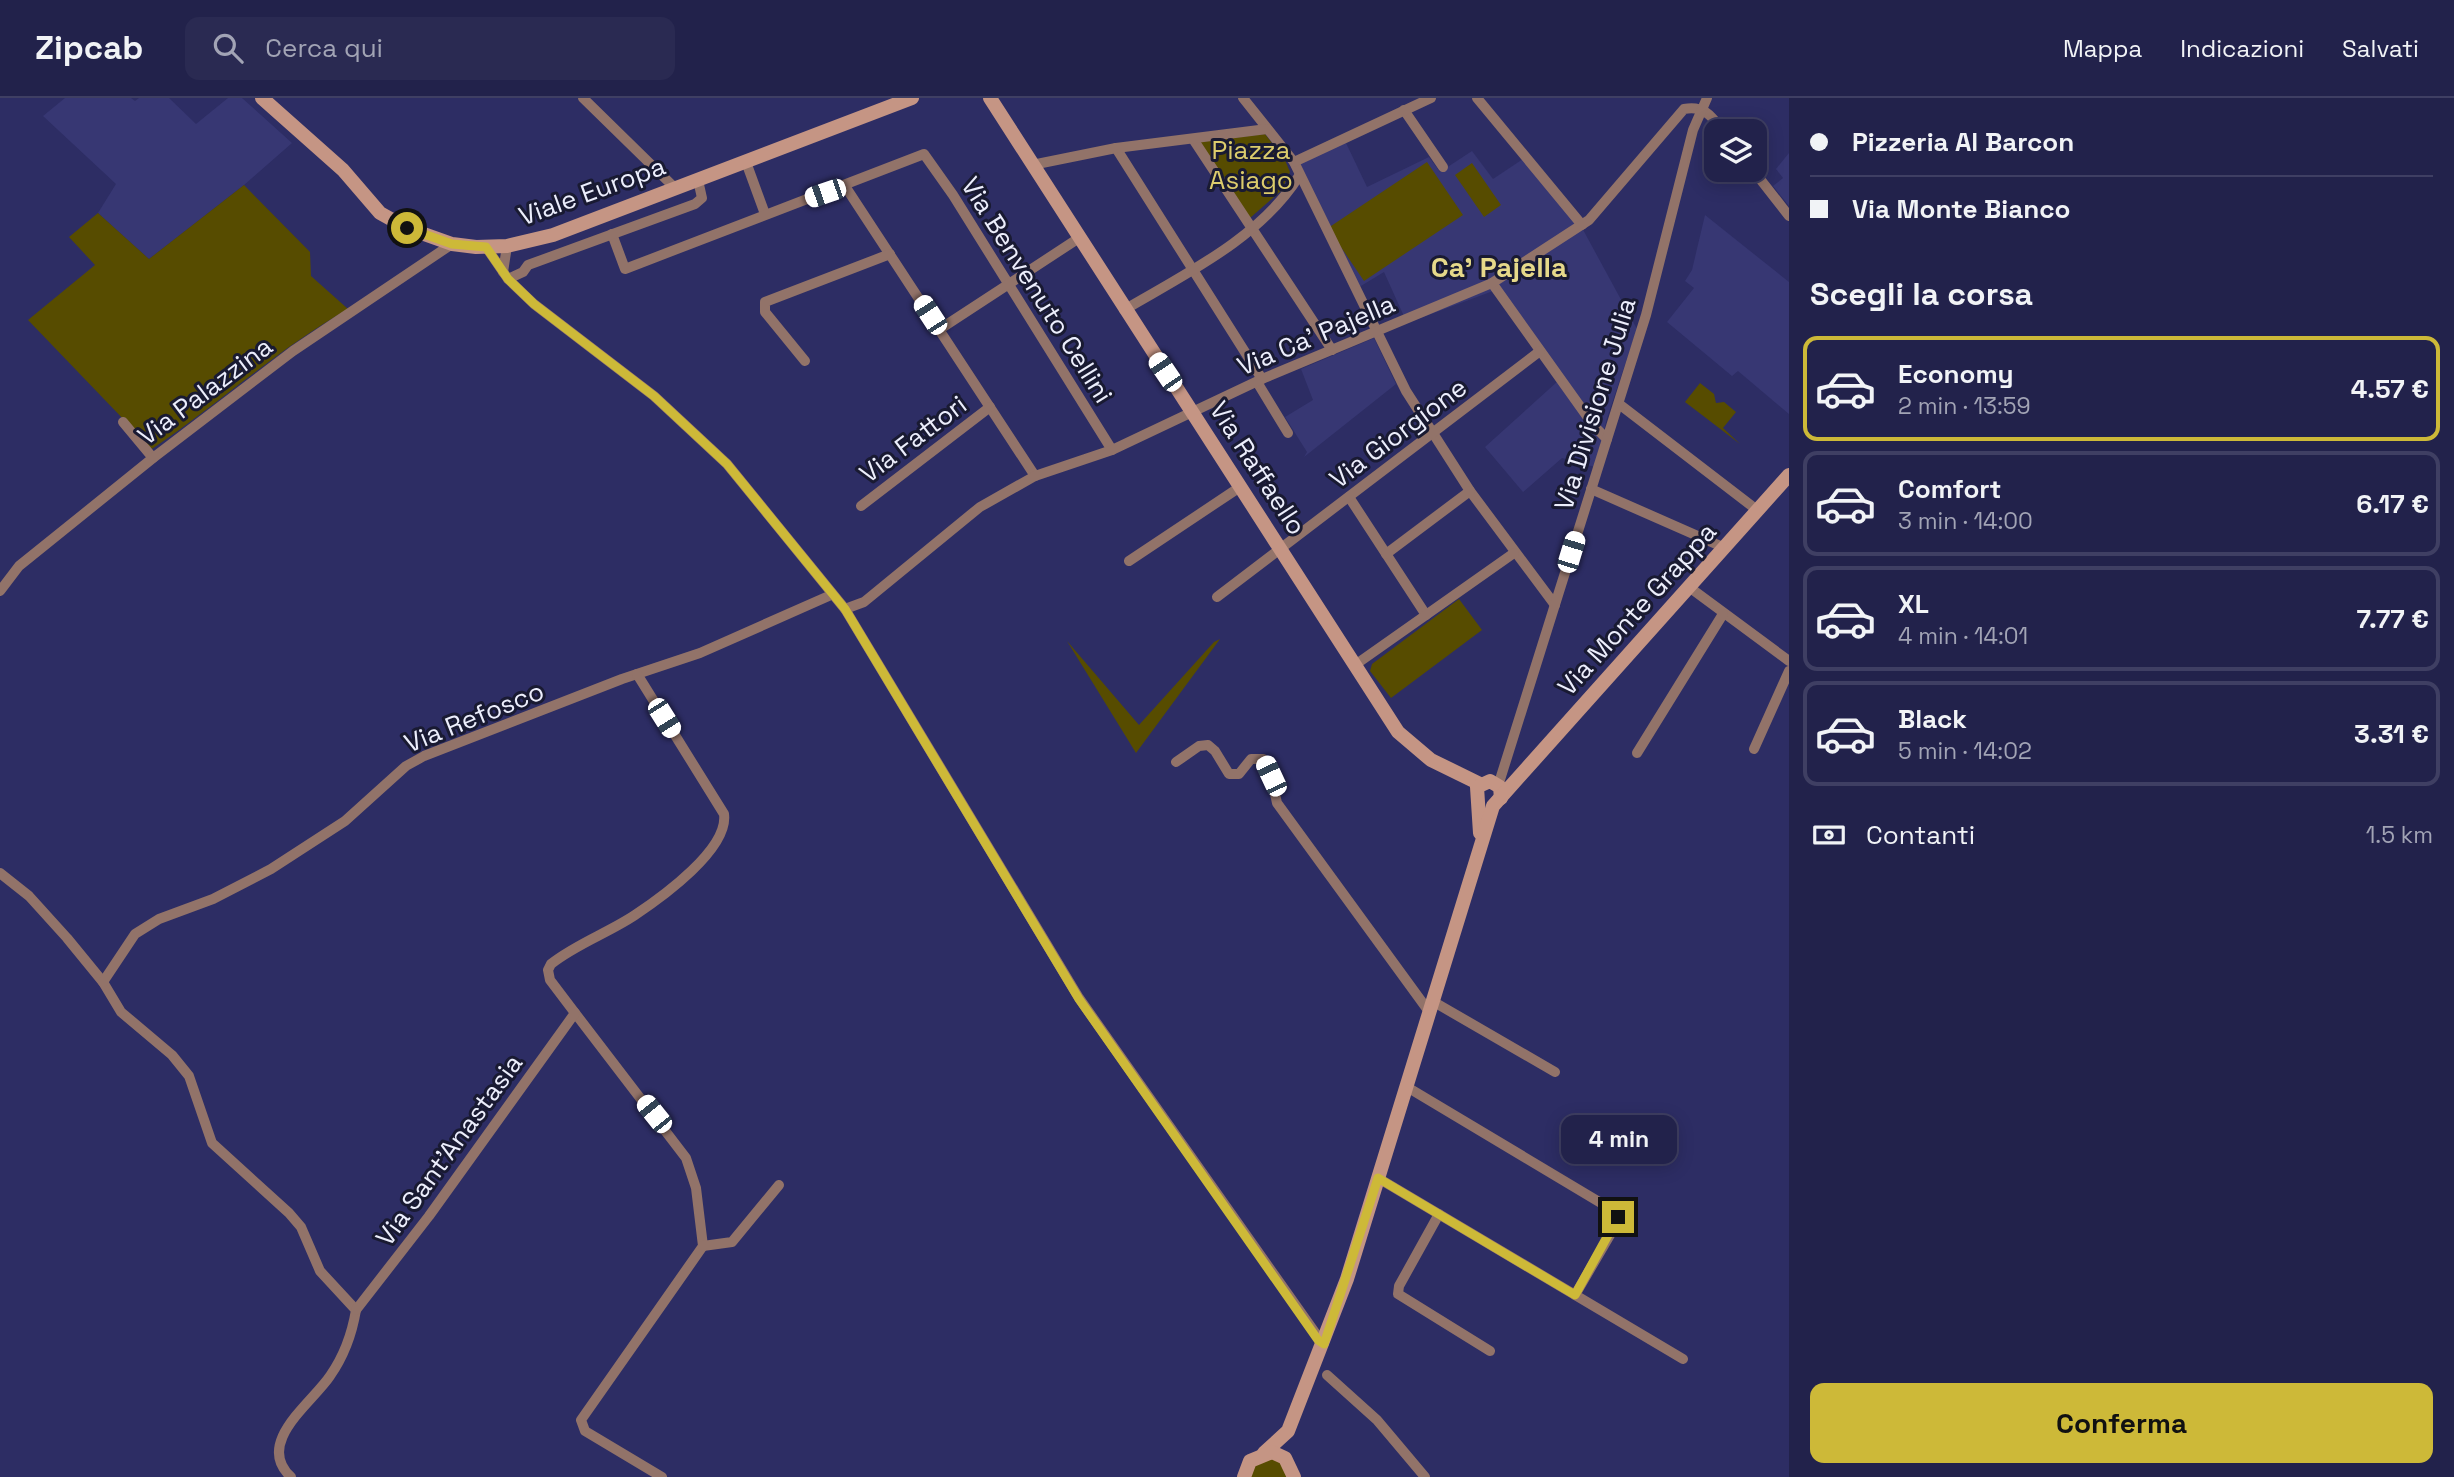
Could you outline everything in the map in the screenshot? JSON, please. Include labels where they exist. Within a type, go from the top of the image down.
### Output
[{"type":"main road","name":"Viale Europa","points":[[262,98],[343,170],[380,212],[407,228],[452,244],[486,247],[508,246],[553,235],[746,162],[882,103],[912,98]]},
{"type":"main road","name":"Via Raffaello","points":[[990,99],[1398,732],[1432,760],[1488,793]]},
{"type":"main road","name":"Via Monte Grappa","points":[[1488,793],[1519,775],[1789,475]]},
{"type":"main road","points":[[1244,1477],[1250,1461],[1264,1453],[1288,1432],[1324,1344],[1432,1008],[1479,849],[1488,793]]},
{"type":"main road","points":[[1288,1432],[1294,1472]]},
{"type":"main road","points":[[1264,1453],[1279,1454],[1294,1472]]},
{"type":"street","points":[[583,98],[675,188]]},
{"type":"street","points":[[1243,98],[1294,162],[1406,391],[1470,491],[1555,605]]},
{"type":"street","points":[[1294,162],[1431,98]]},
{"type":"street","points":[[1477,98],[1582,225]]},
{"type":"street","name":"Via Divisione Julia","points":[[1488,793],[1506,762],[1619,404],[1701,109],[1707,98]]},
{"type":"street","name":"Via Ca' Pajella","points":[[845,609],[864,602],[980,507],[1035,476],[1112,450],[1259,381],[1492,283],[1582,225],[1684,109],[1701,109]]},
{"type":"street","points":[[1701,109],[1715,119]]},
{"type":"street","points":[[1404,110],[1443,167]]},
{"type":"street","points":[[1032,165],[1116,148],[1267,129]]},
{"type":"street","points":[[1193,139],[1332,350]]},
{"type":"street","points":[[1116,148],[1288,433]]},
{"type":"street","name":"Via Benvenuto Cellini","points":[[845,186],[924,154],[1008,282],[1112,450]]},
{"type":"street","points":[[746,162],[765,214]]},
{"type":"street","points":[[1124,310],[1192,270],[1251,228],[1299,176]]},
{"type":"street","name":"Viale Europa","points":[[505,276],[523,272],[528,265],[695,204],[702,198],[698,180]]},
{"type":"street","points":[[1762,182],[1789,216]]},
{"type":"street","points":[[612,234],[625,270],[765,214],[845,186],[1035,476]]},
{"type":"street","points":[[940,329],[1008,282],[1079,239]]},
{"type":"street","name":"Via Palazzina","points":[[0,592],[19,566],[153,458],[302,344],[452,244]]},
{"type":"street","points":[[505,276],[508,246]]},
{"type":"street","points":[[486,247],[505,276],[534,304],[654,396],[727,464],[845,609],[1079,999],[1324,1344]]},
{"type":"street","points":[[805,361],[765,312],[765,302],[890,254]]},
{"type":"street","points":[[1492,283],[1594,426],[1607,439]]},
{"type":"street","name":"Via Giorgione","points":[[1217,597],[1540,351]]},
{"type":"street","points":[[1619,404],[1757,510]]},
{"type":"street","name":"Via Fattori","points":[[860,506],[990,407]]},
{"type":"street","points":[[123,422],[153,458]]},
{"type":"street","points":[[1129,561],[1240,486]]},
{"type":"street","points":[[1591,489],[1725,548]]},
{"type":"street","points":[[1386,554],[1470,491]]},
{"type":"street","points":[[1349,498],[1426,615]]},
{"type":"street","points":[[1355,665],[1514,553]]},
{"type":"street","points":[[1689,587],[1789,661]]},
{"type":"street","name":"Via Refosco","points":[[103,982],[135,934],[159,919],[213,899],[271,869],[345,821],[406,766],[456,742],[526,719],[637,674],[700,653],[831,594]]},
{"type":"street","points":[[1637,753],[1723,614]]},
{"type":"street","points":[[1754,749],[1789,671]]},
{"type":"street","points":[[637,674],[724,814],[724,830],[713,848],[688,873],[634,915],[551,964],[548,970],[550,980],[686,1158],[694,1177],[703,1246],[581,1420],[585,1431],[662,1477]]},
{"type":"street","points":[[1176,762],[1199,746],[1208,745],[1215,751],[1229,774],[1239,774],[1251,759],[1263,759],[1271,776],[1277,803],[1432,1008],[1555,1072]]},
{"type":"street","points":[[0,873],[29,896],[103,982],[121,1012],[172,1055],[189,1076],[212,1143],[289,1213],[300,1227],[320,1271],[356,1310],[343,1355],[329,1377],[285,1430],[280,1442],[281,1464],[290,1477]]},
{"type":"street","name":"Via Sant'Anastasia","points":[[356,1310],[429,1216],[575,1013]]},
{"type":"street","points":[[1407,1087],[1616,1212],[1617,1223],[1575,1295]]},
{"type":"street","points":[[1378,1178],[1683,1359]]},
{"type":"street","points":[[703,1246],[732,1242],[779,1185]]},
{"type":"street","points":[[1439,1214],[1399,1286],[1398,1294],[1490,1350]]},
{"type":"street","points":[[1327,1375],[1377,1420],[1425,1477]]},
{"type":"shaded area","points":[[65,98],[131,98],[135,101],[139,98],[169,98],[196,124],[228,98],[242,98],[292,143],[244,185],[149,259],[98,213],[116,184],[43,116]]},
{"type":"shaded area","points":[[1346,143],[1367,187],[1429,157],[1440,172],[1472,151],[1493,179],[1529,155],[1581,226],[1637,329],[1607,418],[1595,467],[1562,458],[1523,492],[1485,447],[1558,381],[1493,291],[1407,323],[1384,272],[1356,289],[1299,176],[1300,161]]},
{"type":"shaded area","points":[[1789,153],[1789,206],[1773,186],[1783,178],[1776,169]]},
{"type":"shaded area","points":[[1705,215],[1789,282],[1789,414],[1738,371],[1732,376],[1667,322],[1694,288],[1685,281],[1692,270]]},
{"type":"shaded area","points":[[1374,338],[1396,384],[1304,457],[1307,452],[1285,417],[1313,400],[1301,369]]},
{"type":"green space","name":"Piazza Asiago","points":[[1265,134],[1285,160],[1290,172],[1281,191],[1250,218],[1200,142]]},
{"type":"green space","points":[[1427,162],[1463,215],[1364,281],[1328,228]]},
{"type":"green space","points":[[1472,163],[1501,205],[1484,217],[1455,175]]},
{"type":"green space","points":[[244,185],[310,252],[311,276],[348,309],[297,341],[152,449],[28,320],[95,265],[69,237],[98,213],[149,259]]},
{"type":"green space","points":[[1700,383],[1714,394],[1716,403],[1724,402],[1736,412],[1723,428],[1740,444],[1685,402]]},
{"type":"green space","points":[[1459,599],[1482,630],[1391,698],[1370,671],[1372,664]]},
{"type":"green space","points":[[1220,639],[1136,753],[1067,641],[1139,725],[1214,642]]},
{"type":"green space","points":[[1267,1458],[1280,1461],[1289,1477],[1250,1477],[1252,1468]]},
{"type":"district","name":"Ca' Pajella","points":[[1499,267]]},
{"type":"route","points":[[407,228],[452,244],[486,247],[508,279],[534,304],[654,396],[727,464],[793,542],[845,609],[1079,999],[1318,1340],[1324,1344],[1378,1178],[1575,1295],[1618,1217]]}]
